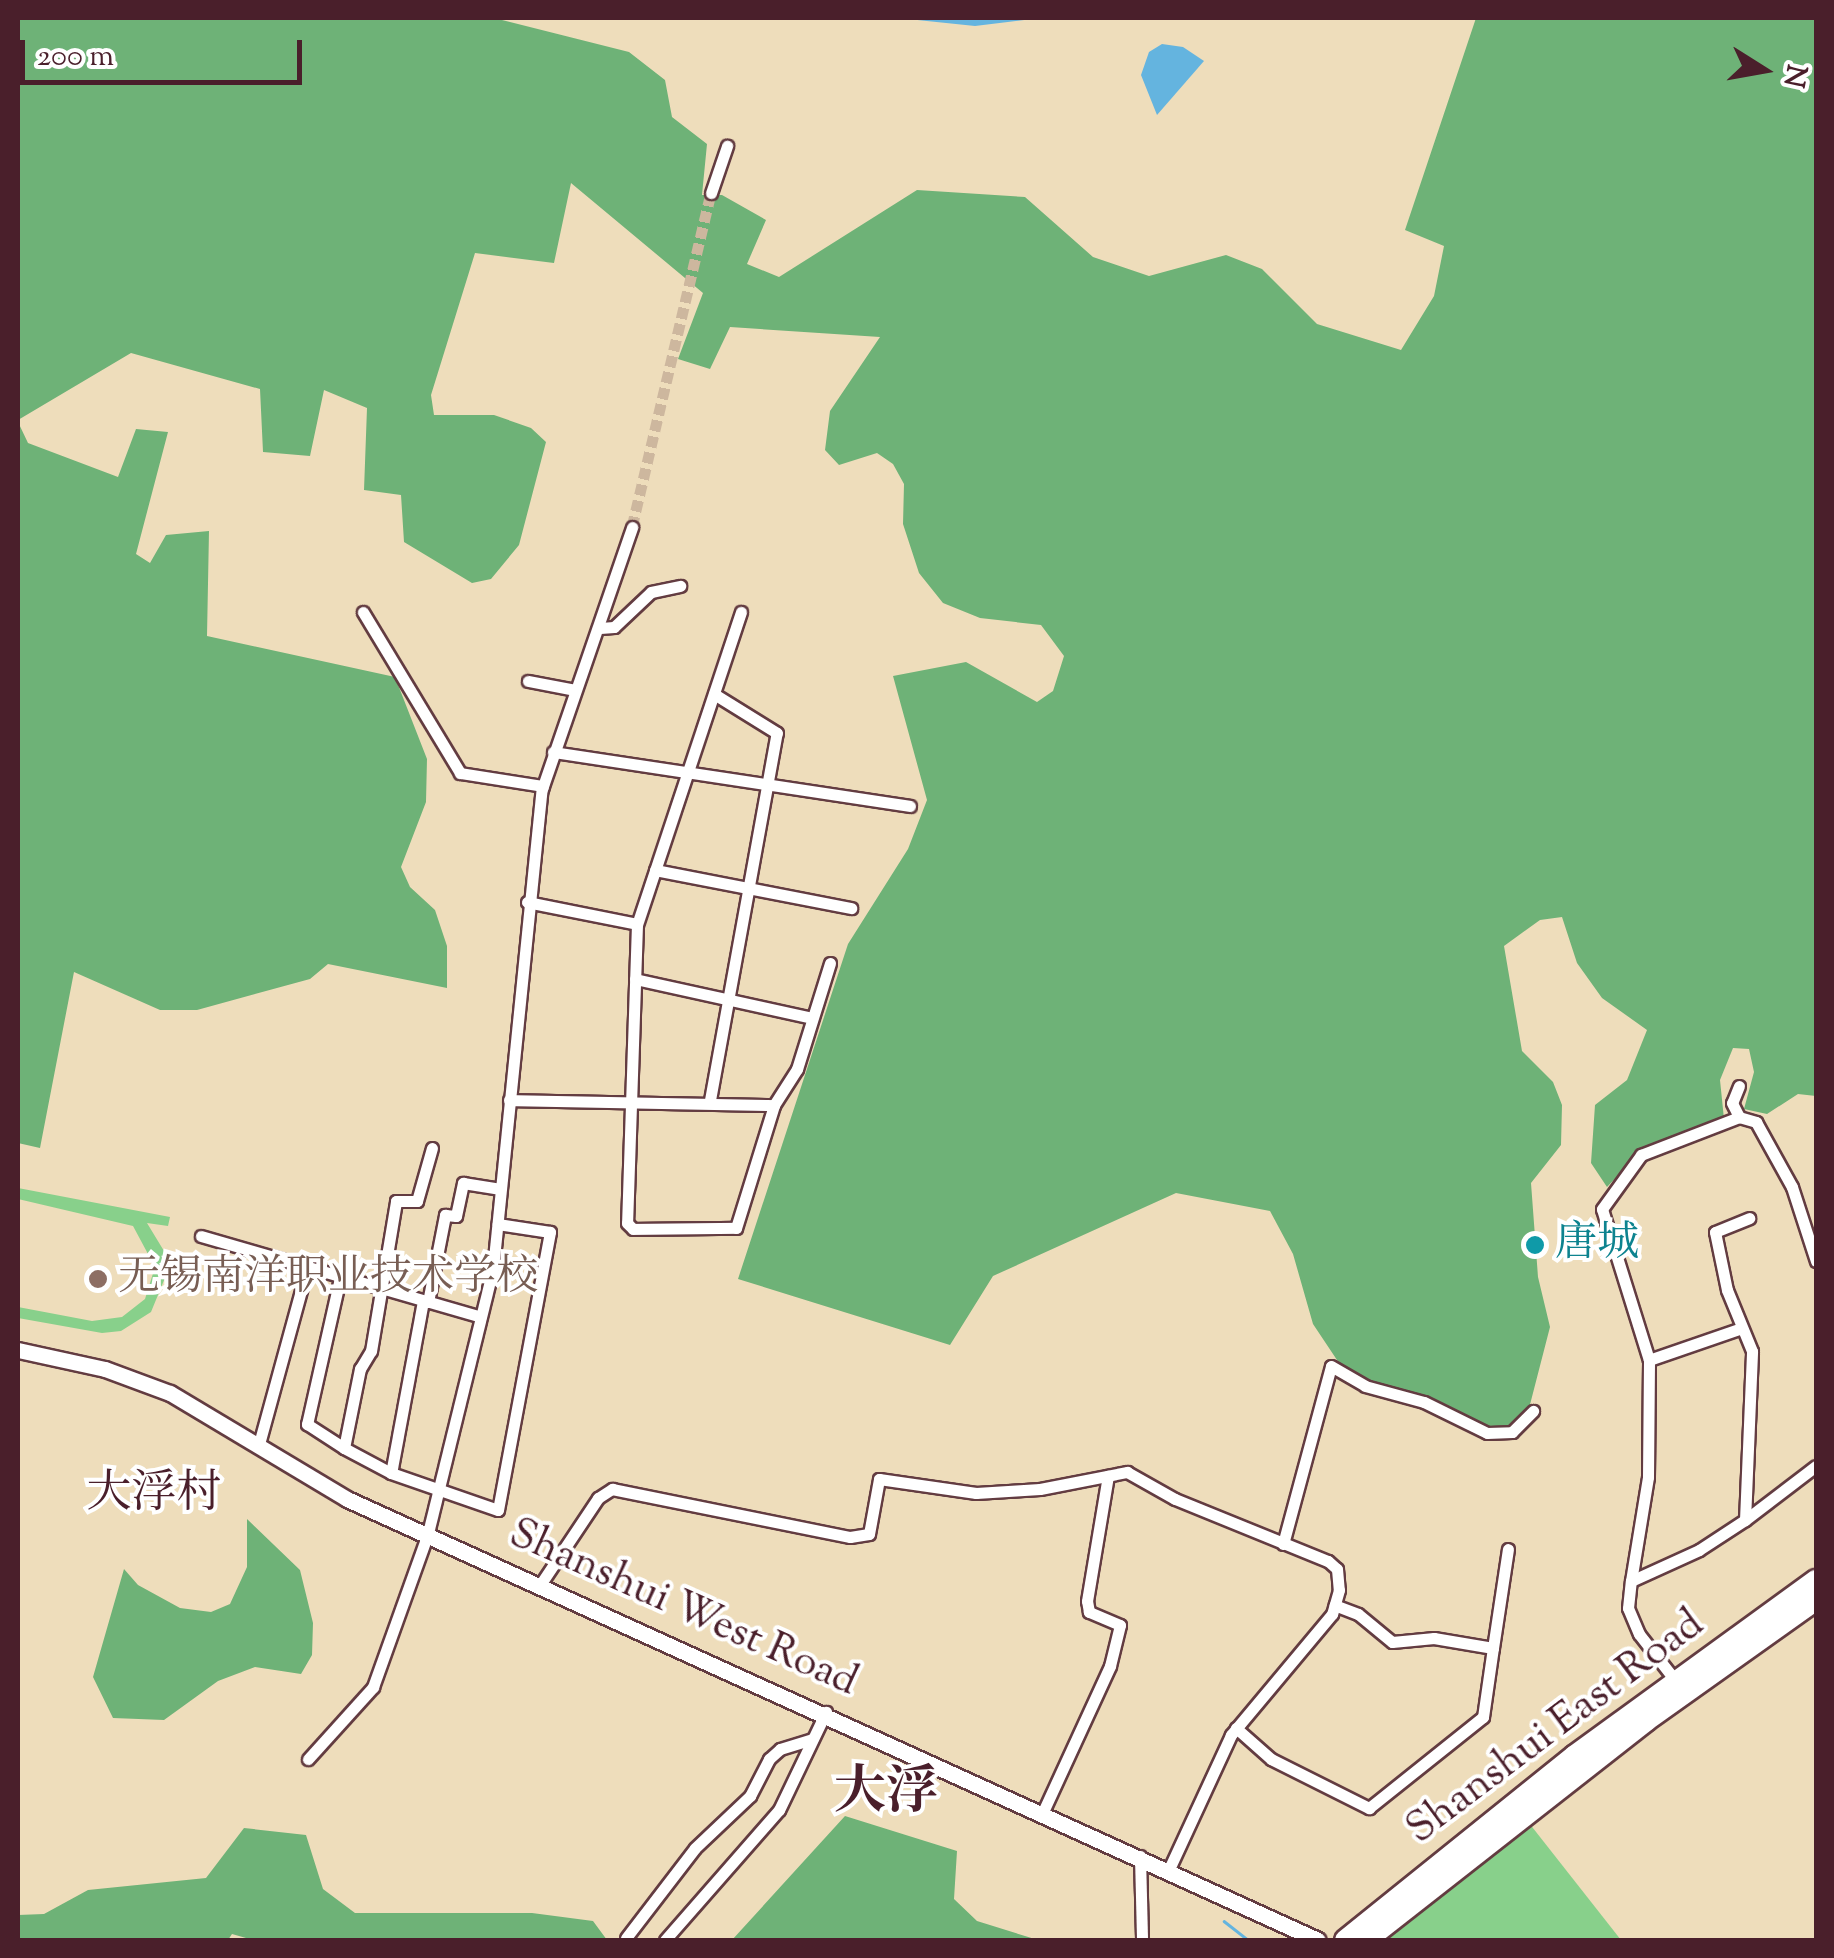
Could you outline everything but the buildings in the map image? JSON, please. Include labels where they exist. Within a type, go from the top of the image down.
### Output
[{"type":"highway","name":"Shanshui East Road","points":[[1345,1940],[1674,1680],[1816,1580]]},
{"type":"highway","name":"Shanshui East Road","points":[[1367,1940],[1646,1721],[1816,1600]]},
{"type":"street","points":[[710,193],[727,146]]},
{"type":"street","points":[[308,1759],[373,1687],[428,1533],[481,1317],[498,1224],[527,902],[543,786],[632,527]]},
{"type":"street","points":[[600,628],[614,627],[651,592],[680,586]]},
{"type":"street","points":[[363,612],[460,773],[543,786]]},
{"type":"street","points":[[741,612],[637,924],[627,1223],[633,1230],[734,1230],[774,1104],[796,1069],[830,962]]},
{"type":"street","points":[[528,681],[575,690]]},
{"type":"street","points":[[710,1100],[777,733],[714,694]]},
{"type":"street","points":[[553,752],[910,806]]},
{"type":"street","points":[[654,870],[851,908]]},
{"type":"street","points":[[527,902],[637,924]]},
{"type":"street","points":[[635,979],[729,995],[812,1018]]},
{"type":"street","points":[[1739,1086],[1732,1104],[1739,1117]]},
{"type":"street","points":[[508,1100],[710,1100],[774,1104]]},
{"type":"street","points":[[1674,1680],[1639,1634],[1628,1608],[1648,1477],[1650,1360],[1602,1209],[1641,1155],[1739,1117],[1756,1122],[1777,1160],[1816,1262]]},
{"type":"street","points":[[344,1448],[382,1290],[396,1201],[417,1201],[432,1148]]},
{"type":"street","points":[[391,1473],[445,1215],[456,1216],[463,1183],[501,1189]]},
{"type":"street","points":[[1745,1520],[1744,1432],[1753,1388],[1752,1351],[1715,1232],[1748,1218]]},
{"type":"street","points":[[340,1278],[306,1424],[391,1473],[438,1494],[498,1510],[550,1232],[498,1224]]},
{"type":"street","points":[[202,1236],[481,1317]]},
{"type":"street","points":[[260,1444],[307,1268]]},
{"type":"street","points":[[1650,1360],[1742,1328]]},
{"type":"street","name":"Shanshui West Road","points":[[18,1350],[143,1381],[260,1444],[348,1498],[542,1582],[1318,1940]]},
{"type":"street","points":[[1283,1544],[1332,1366],[1365,1386],[1424,1402],[1487,1433],[1512,1432],[1533,1412]]},
{"type":"street","points":[[1631,1582],[1699,1550],[1816,1466]]},
{"type":"street","points":[[542,1582],[598,1498],[612,1489],[850,1537],[869,1534],[880,1479],[976,1493],[1127,1472],[1338,1569],[1335,1605],[1315,1638],[1236,1728],[1169,1868]]},
{"type":"street","points":[[1042,1814],[1110,1666],[1120,1626],[1090,1612],[1087,1601],[1108,1476]]},
{"type":"street","points":[[1236,1728],[1271,1760],[1369,1808],[1483,1717],[1508,1549]]},
{"type":"street","points":[[1335,1605],[1358,1614],[1392,1642],[1434,1638],[1493,1648]]},
{"type":"street","points":[[665,1940],[779,1810],[826,1712]]},
{"type":"street","points":[[626,1938],[696,1848],[750,1796],[770,1759],[780,1749],[812,1739]]},
{"type":"street","points":[[1140,1856],[1142,1940]]},
{"type":"green space","points":[[18,18],[494,18],[629,52],[665,80],[672,117],[707,144],[702,195],[722,195],[766,220],[747,264],[779,277],[917,190],[1025,197],[1093,257],[1149,276],[1226,255],[1262,269],[1317,324],[1401,350],[1434,296],[1444,246],[1405,230],[1476,18],[1816,18],[1816,1096],[1798,1094],[1767,1114],[1744,1109],[1754,1072],[1749,1049],[1733,1048],[1720,1080],[1724,1119],[1645,1147],[1607,1187],[1591,1163],[1595,1105],[1627,1080],[1647,1030],[1602,998],[1577,963],[1562,917],[1540,920],[1504,946],[1522,1051],[1553,1082],[1562,1105],[1561,1145],[1531,1183],[1538,1277],[1550,1327],[1525,1424],[1480,1433],[1347,1375],[1313,1324],[1293,1254],[1270,1211],[1176,1193],[993,1276],[950,1345],[738,1279],[848,944],[908,849],[927,800],[893,676],[966,662],[1037,702],[1053,691],[1064,656],[1041,625],[980,618],[943,603],[919,573],[903,524],[904,484],[893,464],[877,453],[839,465],[825,450],[830,411],[880,337],[730,327],[710,369],[678,359],[703,293],[571,183],[554,263],[475,253],[431,395],[434,415],[494,415],[531,428],[546,442],[519,545],[491,579],[472,583],[404,542],[401,495],[364,490],[367,408],[324,390],[310,456],[263,452],[260,389],[131,353],[18,420]]},
{"type":"green space","points":[[18,422],[28,443],[118,477],[136,429],[168,432],[136,554],[150,563],[166,535],[209,531],[207,636],[395,677],[427,759],[426,802],[401,867],[410,887],[435,910],[447,946],[447,988],[328,964],[310,979],[197,1010],[160,1010],[74,972],[40,1148],[18,1143]]},
{"type":"green space","points":[[18,1188],[170,1217],[168,1226],[147,1223],[164,1251],[167,1273],[151,1312],[121,1331],[102,1333],[18,1318],[18,1307],[92,1321],[122,1317],[145,1299],[155,1267],[133,1226],[18,1199]]},
{"type":"green space","points":[[247,1519],[300,1570],[313,1623],[312,1655],[301,1674],[255,1667],[218,1681],[164,1720],[113,1718],[93,1677],[124,1569],[138,1585],[180,1608],[211,1612],[230,1604],[247,1567]]},
{"type":"green space","points":[[845,1816],[957,1851],[954,1899],[977,1921],[1038,1940],[732,1940]]},
{"type":"green space","points":[[1529,1823],[1621,1940],[1381,1940]]},
{"type":"green space","points":[[244,1828],[306,1835],[323,1889],[355,1913],[532,1913],[593,1921],[607,1940],[253,1940],[232,1934],[228,1940],[18,1940],[18,1915],[44,1914],[88,1890],[206,1878]]},
{"type":"water","points":[[898,18],[1041,18],[975,26]]},
{"type":"water","points":[[1162,44],[1183,47],[1204,61],[1157,115],[1141,75],[1149,52]]},
{"type":"waterway","points":[[1224,1921],[1248,1940]]},
{"type":"tunnel","points":[[632,527],[711,193]]},
{"type":"place","name":"唐城","points":[[1535,1245]]},
{"type":"place","name":"无锡南洋职业技术学校","points":[[98,1279]]},
{"type":"district","name":"大浮村","points":[[154,1496]]},
{"type":"district","name":"大浮","points":[[886,1795]]}]
